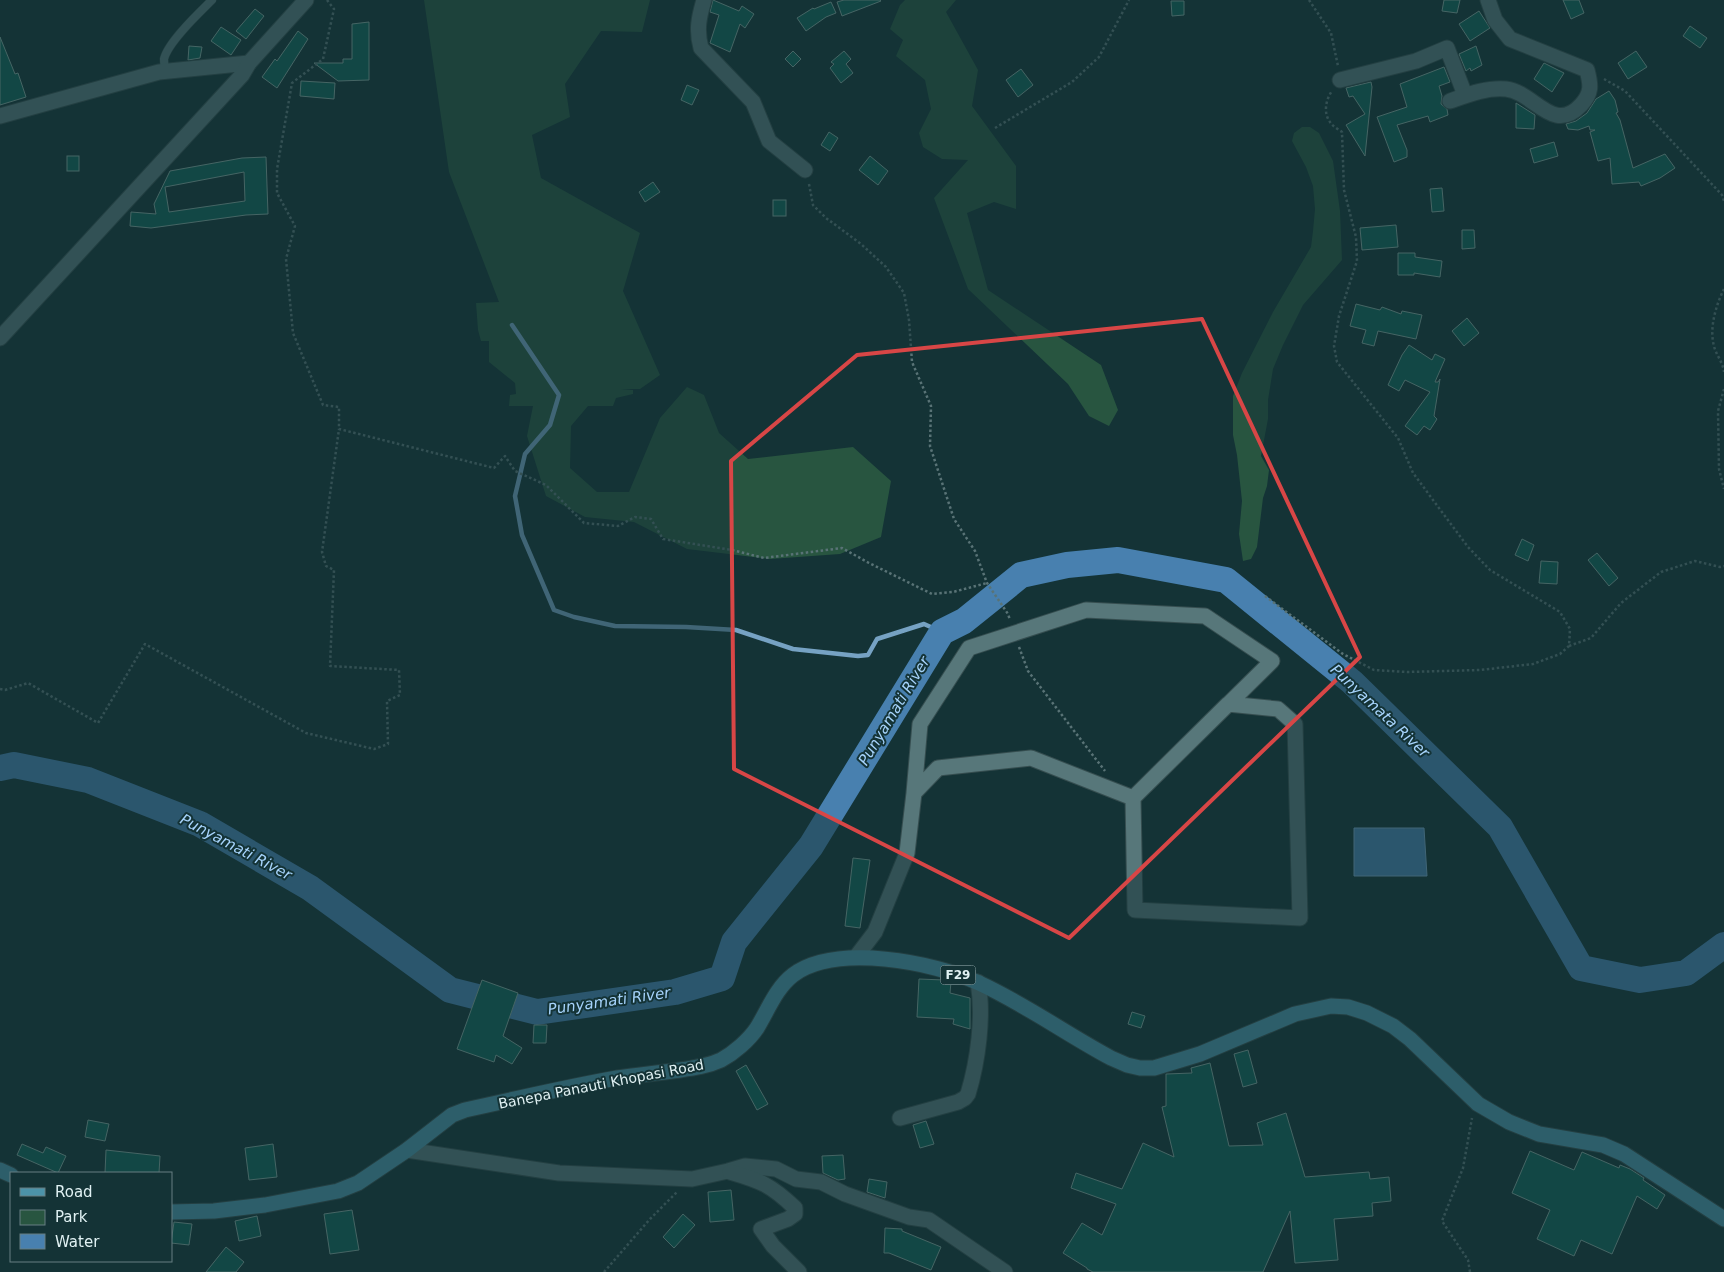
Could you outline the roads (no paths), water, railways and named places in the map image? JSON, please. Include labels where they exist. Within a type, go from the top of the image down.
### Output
[{"type":"main road","name":"Banepa Panauti Khopasi Road","points":[[172,1212],[214,1211],[256,1206],[338,1191],[358,1183],[452,1115],[465,1110],[617,1078],[701,1067],[720,1060],[738,1049],[756,1029],[771,1001],[793,976],[807,968],[824,962],[856,957],[899,960],[978,982],[1110,1058],[1140,1068],[1154,1068],[1200,1054],[1295,1014],[1331,1006],[1348,1007],[1367,1013],[1393,1026],[1410,1039],[1478,1104],[1509,1122],[1539,1134],[1603,1145],[1624,1154],[1724,1219]]},
{"type":"street","points":[[0,338],[242,75],[249,63],[306,0]]},
{"type":"street","points":[[704,0],[698,24],[698,37],[701,48],[753,102],[769,141],[805,170]]},
{"type":"street","points":[[1450,101],[1490,90],[1507,89],[1523,94],[1551,114],[1567,115],[1577,109],[1586,99],[1591,86],[1587,70],[1510,38],[1494,20],[1488,0]]},
{"type":"street","points":[[1340,80],[1416,61],[1447,48],[1466,96]]},
{"type":"street","points":[[0,116],[165,71],[249,63]]},
{"type":"street","points":[[856,957],[875,932],[907,853],[920,724],[969,648],[1086,610],[1205,616],[1272,661],[1133,798],[1135,910],[1300,918],[1295,724],[1278,709],[1228,704],[1133,798]]},
{"type":"street","points":[[914,793],[938,768],[1031,758],[1133,798]]},
{"type":"street","points":[[900,1118],[958,1102],[968,1094],[977,1049],[980,1017],[981,998],[978,982]]},
{"type":"street","points":[[406,1150],[559,1173],[692,1179],[745,1166],[776,1169],[796,1179],[821,1182],[845,1194],[909,1217],[929,1220],[1005,1272]]},
{"type":"street","points":[[728,1171],[758,1180],[777,1190],[795,1208],[795,1214],[788,1219],[761,1229],[773,1246],[799,1272]]},
{"type":"lane","points":[[165,71],[164,60],[170,48],[191,20],[212,0]]},
{"type":"water","points":[[1354,828],[1424,828],[1427,876],[1354,876]]},
{"type":"waterway","points":[[512,325],[559,395],[550,425],[525,454],[515,496],[522,535],[554,610],[574,617],[615,626],[736,630],[793,649],[858,656],[868,655],[877,639],[924,624],[942,632]]},
{"type":"waterway","name":"Punyamati River","points":[[0,768],[14,765],[88,780],[200,824],[310,888],[450,990],[537,1012],[675,992],[722,978],[734,942],[811,846],[942,632],[964,621],[1021,575],[1067,565],[1118,560],[1226,580],[1352,682],[1500,827],[1581,968],[1640,980],[1686,973],[1724,945]]},
{"type":"water label","name":"Punyamata River","points":[[1380,711]]}]
